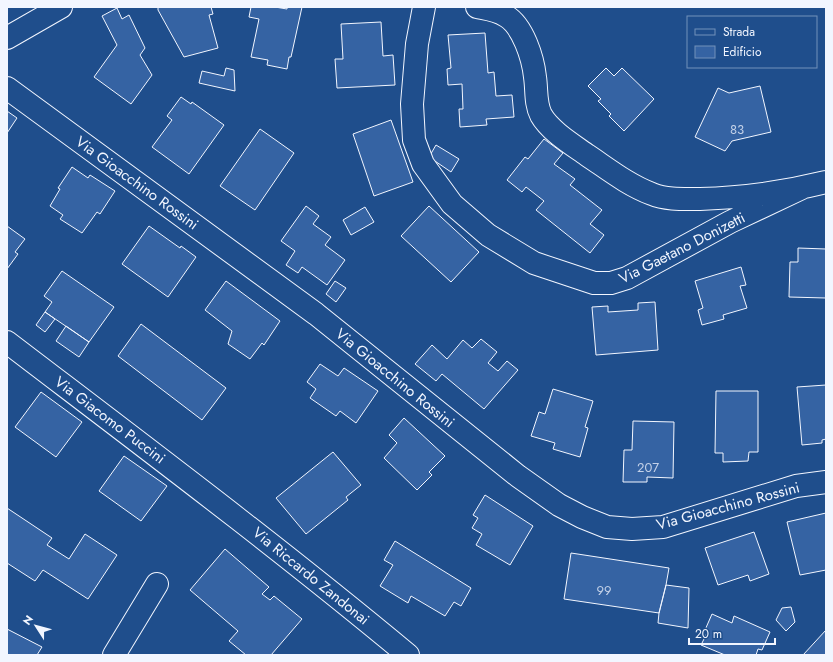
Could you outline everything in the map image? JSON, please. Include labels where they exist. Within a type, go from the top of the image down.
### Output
[{"type":"street","points":[[7,38],[60,7]]},
{"type":"street","name":"Via Gaetano Donizetti","points":[[424,7],[417,44],[412,104],[414,140],[423,164],[452,204],[488,235],[534,263],[594,283],[611,283],[627,278],[730,222],[802,188]]},
{"type":"street","points":[[477,7],[494,10],[507,16],[518,28],[530,51],[535,76],[537,105],[542,117],[567,140],[632,186],[654,195],[681,199],[723,198],[802,188],[826,182]]},
{"type":"street","name":"Via Gioacchino Rossini","points":[[7,88],[316,314],[518,476],[559,505],[582,517],[607,527],[632,529],[663,527],[796,486],[826,482]]},
{"type":"street","points":[[802,188],[826,194]]},
{"type":"street","name":"Via Giacomo Puccini","points":[[7,342],[213,498]]},
{"type":"street","name":"Via Riccardo Zandonai","points":[[213,498],[352,608],[408,655]]},
{"type":"street","points":[[114,655],[157,584]]},
{"type":"building","points":[[158,7],[211,7],[213,14],[209,15],[218,48],[184,57],[158,10]]},
{"type":"building","points":[[251,7],[275,7],[287,9],[287,7],[302,7],[287,69],[267,65],[268,60],[251,57],[259,19],[249,17]]},
{"type":"building","points":[[117,8],[122,19],[129,15],[145,48],[140,55],[152,75],[131,104],[94,77],[117,45],[102,16]]},
{"type":"building","points":[[381,22],[383,56],[393,55],[395,85],[337,88],[335,59],[343,59],[341,24]]},
{"type":"building","points":[[485,33],[488,73],[494,72],[496,96],[512,95],[514,117],[486,119],[487,125],[460,127],[459,109],[463,109],[462,84],[448,85],[447,69],[451,68],[448,35]]},
{"type":"building","points":[[226,68],[234,70],[235,91],[199,83],[202,71],[224,76]]},
{"type":"building","points":[[606,68],[614,76],[622,68],[654,99],[624,131],[609,116],[611,114],[598,101],[601,99],[588,86]]},
{"type":"building","points":[[760,86],[771,132],[732,141],[725,151],[695,137],[718,88],[729,93]]},
{"type":"building","points":[[181,97],[191,104],[192,102],[224,125],[189,174],[152,147],[172,120],[167,116]]},
{"type":"building","points":[[7,111],[17,118],[7,133]]},
{"type":"building","points":[[391,120],[413,182],[374,196],[353,134]]},
{"type":"building","points":[[260,129],[294,153],[255,210],[220,186]]},
{"type":"building","points":[[544,139],[563,153],[554,164],[575,179],[570,185],[602,210],[590,224],[604,235],[590,253],[536,210],[544,201],[526,187],[522,192],[507,180],[525,157],[528,159]]},
{"type":"building","points":[[436,145],[459,159],[451,172],[429,157]]},
{"type":"building","points":[[72,167],[88,178],[90,175],[115,191],[100,214],[97,212],[82,233],[60,219],[63,215],[50,206],[60,189],[58,188]]},
{"type":"building","points":[[306,206],[319,216],[313,224],[331,237],[325,245],[345,260],[327,285],[302,267],[298,273],[286,265],[295,251],[281,241]]},
{"type":"building","points":[[429,206],[479,252],[451,282],[401,236]]},
{"type":"building","points":[[365,207],[374,222],[351,235],[343,220]]},
{"type":"building","points":[[7,226],[25,239],[15,252],[18,254],[7,269]]},
{"type":"building","points":[[149,226],[180,248],[181,246],[196,257],[168,297],[122,264]]},
{"type":"building","points":[[798,248],[826,249],[826,298],[789,297],[790,262],[798,262]]},
{"type":"building","points":[[741,267],[746,285],[740,286],[747,308],[723,315],[724,319],[702,325],[698,310],[703,308],[695,281]]},
{"type":"building","points":[[62,271],[114,307],[89,342],[45,312],[52,302],[44,296]]},
{"type":"building","points":[[226,281],[280,321],[264,345],[262,343],[250,359],[228,344],[232,331],[205,310]]},
{"type":"building","points":[[335,281],[346,288],[336,302],[326,294]]},
{"type":"building","points":[[655,302],[658,350],[596,355],[592,307],[608,306],[608,312],[638,310],[638,303]]},
{"type":"building","points":[[45,312],[55,319],[45,332],[36,325]]},
{"type":"building","points":[[141,324],[226,388],[202,420],[118,356]]},
{"type":"building","points":[[66,326],[89,342],[79,357],[56,341]]},
{"type":"building","points":[[481,339],[497,352],[488,363],[498,371],[507,361],[518,370],[484,409],[442,374],[436,381],[415,364],[432,345],[447,359],[463,340],[472,348]]},
{"type":"building","points":[[320,364],[338,376],[344,368],[378,391],[356,423],[340,411],[336,416],[310,398],[316,389],[307,382]]},
{"type":"building","points":[[826,385],[826,439],[822,440],[822,443],[802,445],[797,387]]},
{"type":"building","points":[[553,389],[593,401],[585,427],[588,428],[580,457],[553,449],[555,443],[531,436],[539,412],[545,414]]},
{"type":"building","points":[[716,391],[758,391],[758,452],[749,452],[748,461],[723,462],[723,453],[715,453]]},
{"type":"building","points":[[41,392],[82,422],[56,457],[15,427]]},
{"type":"building","points":[[404,418],[445,456],[429,472],[432,475],[417,490],[384,458],[397,443],[389,435]]},
{"type":"building","points":[[633,421],[674,422],[673,478],[647,477],[647,482],[623,482],[624,450],[632,450]]},
{"type":"building","points":[[333,452],[361,485],[346,497],[348,500],[306,534],[276,498]]},
{"type":"building","points":[[124,456],[167,486],[141,521],[99,491]]},
{"type":"building","points":[[485,495],[533,526],[510,565],[476,545],[482,534],[472,528],[478,518],[473,515]]},
{"type":"building","points":[[7,508],[52,538],[47,545],[69,559],[85,534],[117,555],[88,599],[43,570],[35,581],[7,563]]},
{"type":"building","points":[[826,513],[826,570],[800,575],[787,522]]},
{"type":"building","points":[[754,532],[769,574],[750,581],[748,575],[718,585],[705,548]]},
{"type":"building","points":[[395,541],[471,588],[461,606],[454,602],[445,616],[411,596],[408,603],[380,586],[393,565],[384,560]]},
{"type":"building","points":[[225,549],[269,587],[262,594],[270,600],[274,596],[302,619],[271,655],[246,655],[229,641],[238,631],[190,590]]},
{"type":"building","points":[[571,553],[669,568],[659,613],[564,599]]},
{"type":"building","points":[[666,585],[689,588],[688,628],[658,623]]},
{"type":"building","points":[[791,607],[795,622],[786,631],[776,620],[782,608]]},
{"type":"building","points":[[712,614],[732,623],[734,616],[770,632],[762,650],[758,649],[756,655],[725,655],[701,645],[708,631],[705,630]]},
{"type":"building","points":[[7,629],[42,647],[37,655],[7,655]]},
{"type":"building","points":[[826,630],[826,655],[803,655]]}]
